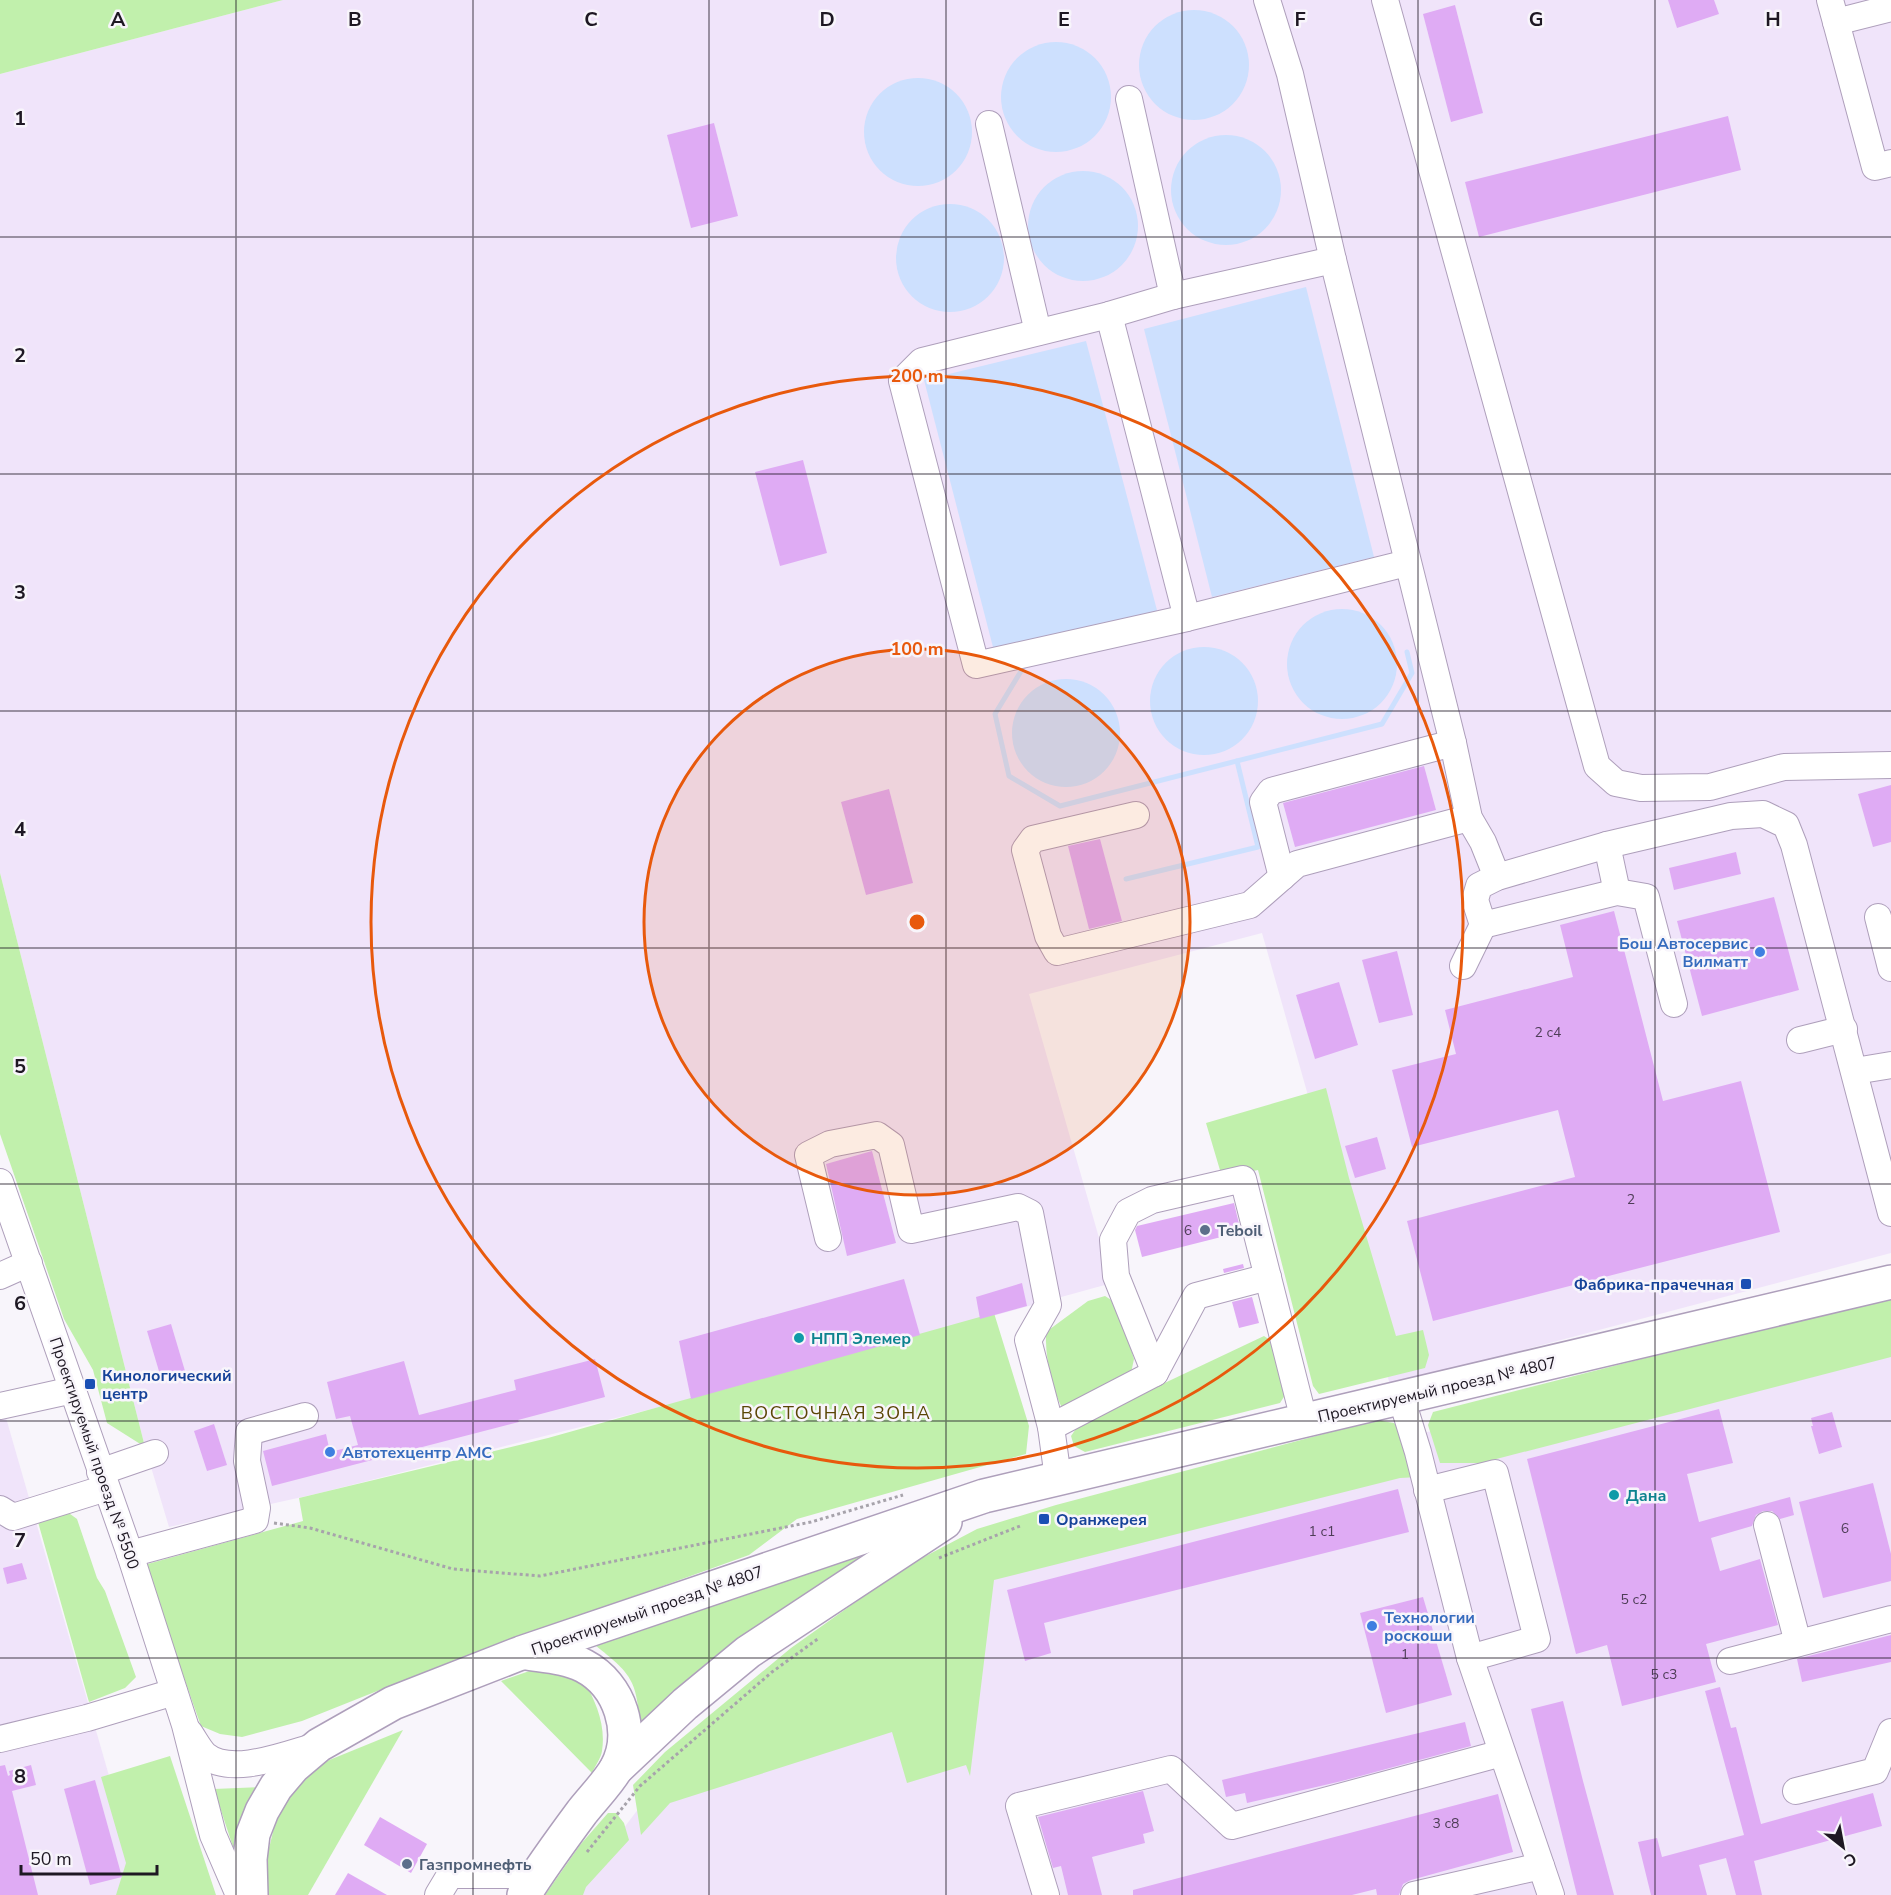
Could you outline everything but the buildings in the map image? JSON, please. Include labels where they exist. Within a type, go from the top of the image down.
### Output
[{"type":"main road","name":"Проектируемый проезд № 4807","points":[[251,1895],[250,1859],[253,1834],[262,1811],[276,1787],[293,1767],[319,1745],[393,1703],[521,1653],[984,1496],[1891,1282]]},
{"type":"main road","name":"Проектируемый проезд № 4807","points":[[616,1769],[685,1704],[748,1652],[984,1496]]},
{"type":"main road","points":[[521,1653],[567,1660],[582,1666],[604,1681],[618,1703],[626,1736],[616,1769],[530,1885]]},
{"type":"street","points":[[1267,0],[1290,75],[1407,563],[1453,742],[1469,818],[1483,842],[1497,877]]},
{"type":"street","points":[[1385,0],[1597,766],[1616,783],[1641,788],[1710,787],[1784,767],[1891,765]]},
{"type":"street","points":[[1891,8],[1833,11],[1875,167],[1891,163]]},
{"type":"street","points":[[1129,99],[1173,296]]},
{"type":"street","points":[[989,124],[1038,332]]},
{"type":"street","points":[[1333,260],[1173,296],[1109,315],[922,361],[902,381],[976,665],[1187,618],[1407,563]]},
{"type":"street","points":[[1109,315],[1187,618]]},
{"type":"street","points":[[1282,877],[1263,802],[1271,791],[1453,742]]},
{"type":"street","points":[[1463,966],[1483,925],[1475,900],[1479,886],[1497,877],[1607,846],[1731,816],[1763,814],[1786,825],[1794,845],[1844,1029],[1891,1213]]},
{"type":"street","points":[[1136,815],[1033,839],[1025,850],[1048,936],[1057,952],[1250,905],[1297,864],[1469,818]]},
{"type":"street","points":[[1607,846],[1617,892]]},
{"type":"street","points":[[1483,925],[1617,892],[1646,897],[1674,1004]]},
{"type":"street","points":[[1878,917],[1891,968]]},
{"type":"street","points":[[1800,1040],[1844,1029]]},
{"type":"street","points":[[1855,1071],[1891,1065]]},
{"type":"street","points":[[828,1238],[808,1155],[830,1144],[877,1135],[891,1145],[911,1230],[1018,1207],[1030,1213],[1047,1305],[1028,1340],[1051,1427],[1058,1478]]},
{"type":"street","points":[[1155,1373],[1116,1276],[1113,1240],[1128,1212],[1152,1200],[1243,1179],[1304,1420]]},
{"type":"street","name":"Проектируемый проезд № 5500","points":[[0,1182],[130,1554],[184,1725],[213,1835],[239,1895]]},
{"type":"street","points":[[0,1276],[29,1263]]},
{"type":"street","points":[[1051,1427],[1155,1373],[1196,1296],[1268,1277]]},
{"type":"street","points":[[0,1406],[73,1390]]},
{"type":"street","points":[[1401,1397],[1418,1452],[1470,1658],[1551,1895]]},
{"type":"street","points":[[130,1554],[255,1520],[257,1508],[247,1461],[249,1432],[305,1416]]},
{"type":"street","points":[[0,1509],[13,1517],[103,1480],[155,1453]]},
{"type":"street","points":[[1427,1490],[1495,1473],[1537,1639],[1470,1658]]},
{"type":"street","points":[[1767,1525],[1798,1643]]},
{"type":"street","points":[[1730,1661],[1891,1619]]},
{"type":"street","points":[[0,1740],[87,1718],[174,1692]]},
{"type":"street","name":"Проектируемый проезд № 5500","points":[[184,1725],[205,1755],[232,1765],[254,1762],[319,1745]]},
{"type":"street","points":[[1796,1791],[1875,1771],[1891,1732]]},
{"type":"street","points":[[1046,1895],[1019,1806],[1171,1769],[1232,1826],[1502,1752]]},
{"type":"street","points":[[1414,1895],[1541,1866]]},
{"type":"street","points":[[438,1895],[450,1875],[530,1885]]},
{"type":"path","points":[[255,1520],[310,1528],[453,1569],[540,1576],[811,1522],[914,1491]]},
{"type":"path","points":[[934,1560],[1020,1526]]},
{"type":"path","points":[[582,1857],[640,1786],[772,1672],[819,1638]]},
{"type":"shaded area","points":[[283,0],[1891,0],[1891,1253],[1390,1385],[1262,933],[1029,994],[1112,1283],[691,1399],[320,1493],[169,1527],[145,1447],[0,873],[0,74]]},
{"type":"shaded area","points":[[1891,1307],[1891,1895],[573,1895],[661,1779],[912,1608],[1101,1520]]},
{"type":"shaded area","points":[[0,1397],[133,1859],[140,1895],[0,1895]]},
{"type":"green space","points":[[0,0],[283,0],[0,74]]},
{"type":"green space","points":[[0,873],[145,1447],[107,1423],[93,1370],[64,1319],[0,1134]]},
{"type":"green space","points":[[1326,1088],[1349,1178],[1396,1336],[1423,1330],[1429,1355],[1425,1368],[1319,1394],[1313,1386],[1258,1170],[1222,1177],[1206,1123]]},
{"type":"green space","points":[[1105,1296],[1116,1303],[1123,1322],[1134,1359],[1131,1373],[1063,1410],[1050,1372],[1046,1332],[1088,1301]]},
{"type":"green space","points":[[1891,1298],[1891,1357],[1481,1463],[1440,1463],[1428,1425],[1433,1412],[1854,1305]]},
{"type":"green space","points":[[994,1313],[1029,1426],[1026,1454],[797,1519],[749,1555],[440,1666],[302,1721],[242,1737],[220,1734],[201,1726],[144,1565],[303,1521],[299,1498],[548,1438]]},
{"type":"green space","points":[[1264,1336],[1273,1342],[1287,1392],[1280,1403],[1085,1452],[1074,1446],[1071,1436],[1080,1423]]},
{"type":"green space","points":[[1376,1420],[1394,1423],[1405,1435],[1419,1477],[1400,1478],[994,1580],[970,1776],[966,1765],[907,1783],[892,1732],[670,1803],[641,1835],[633,1785],[665,1752],[791,1648],[888,1579],[922,1558],[977,1529],[1056,1505]]},
{"type":"green space","points":[[66,1511],[77,1519],[97,1578],[105,1591],[136,1677],[125,1688],[89,1702],[38,1522]]},
{"type":"green space","points":[[881,1547],[640,1727],[637,1698],[630,1679],[617,1663],[595,1645]]},
{"type":"green space","points":[[538,1668],[584,1681],[599,1714],[603,1732],[601,1754],[592,1773],[501,1681]]},
{"type":"green space","points":[[403,1730],[308,1895],[268,1895],[264,1869],[279,1807],[322,1763]]},
{"type":"green space","points":[[170,1756],[216,1895],[116,1895],[126,1863],[101,1777]]},
{"type":"green space","points":[[259,1787],[237,1849],[233,1847],[214,1789]]},
{"type":"green space","points":[[608,1813],[616,1813],[624,1823],[629,1840],[586,1887],[583,1895],[545,1895],[580,1845]]},
{"type":"water","points":[[1194,10],[1215,15],[1233,26],[1244,44],[1249,65],[1244,86],[1233,104],[1215,115],[1194,120],[1173,115],[1155,104],[1144,86],[1139,65],[1144,44],[1155,26],[1173,15]]},
{"type":"water","points":[[1056,42],[1077,47],[1095,58],[1106,76],[1111,97],[1106,118],[1095,136],[1077,147],[1056,152],[1035,147],[1017,136],[1006,118],[1001,97],[1006,76],[1017,58],[1035,47]]},
{"type":"water","points":[[918,78],[939,82],[957,93],[968,111],[972,132],[968,153],[957,171],[939,182],[918,186],[897,182],[879,171],[868,153],[864,132],[868,111],[879,93],[897,82]]},
{"type":"water","points":[[1226,135],[1247,140],[1265,151],[1276,169],[1281,190],[1276,211],[1265,229],[1247,240],[1226,245],[1205,240],[1187,229],[1176,211],[1171,190],[1176,169],[1187,151],[1205,140]]},
{"type":"water","points":[[1083,171],[1104,176],[1122,187],[1133,205],[1138,226],[1133,247],[1122,265],[1104,276],[1083,281],[1062,276],[1044,265],[1033,247],[1028,226],[1033,205],[1044,187],[1062,176]]},
{"type":"water","points":[[950,204],[971,208],[989,219],[1000,237],[1004,258],[1000,279],[989,297],[971,308],[950,312],[929,308],[911,297],[900,279],[896,258],[900,237],[911,219],[929,208]]},
{"type":"water","points":[[1306,287],[1374,557],[1212,597],[1144,329]]},
{"type":"water","points":[[1086,341],[1158,614],[995,655],[924,380]]},
{"type":"water","points":[[1342,609],[1363,614],[1381,625],[1392,643],[1397,664],[1392,685],[1381,703],[1363,714],[1342,719],[1321,714],[1303,703],[1292,685],[1287,664],[1292,643],[1303,625],[1321,614]]},
{"type":"water","points":[[1204,647],[1225,651],[1243,662],[1254,680],[1258,701],[1254,722],[1243,740],[1225,751],[1204,755],[1183,751],[1165,740],[1154,722],[1150,701],[1154,680],[1165,662],[1183,651]]},
{"type":"water","points":[[1066,679],[1087,683],[1105,694],[1116,712],[1120,733],[1116,754],[1105,772],[1087,783],[1066,787],[1045,783],[1027,772],[1016,754],[1012,733],[1016,712],[1027,694],[1045,683]]},
{"type":"waterway","points":[[1026,663],[995,714],[1009,776],[1060,806],[1382,724],[1412,673],[1407,652]]},
{"type":"waterway","points":[[1126,879],[1258,847],[1237,761]]},
{"type":"place","name":"Бош Автосервис Вилматт","points":[[1760,952]]},
{"type":"place","name":"Teboil","points":[[1205,1230]]},
{"type":"place","name":"Фабрика-прачечная","points":[[1746,1284]]},
{"type":"place","name":"НПП Элемер","points":[[799,1338]]},
{"type":"place","name":"Кинологический центр","points":[[90,1384]]},
{"type":"place","name":"Автотехцентр АМС","points":[[330,1452]]},
{"type":"place","name":"Дана","points":[[1614,1495]]},
{"type":"place","name":"Оранжерея","points":[[1044,1519]]},
{"type":"place","name":"Технологии роскоши","points":[[1372,1626]]},
{"type":"place","name":"Газпромнефть","points":[[407,1864]]},
{"type":"district","name":"ВОСТОЧНАЯ ЗОНА","points":[[836,1413]]}]
